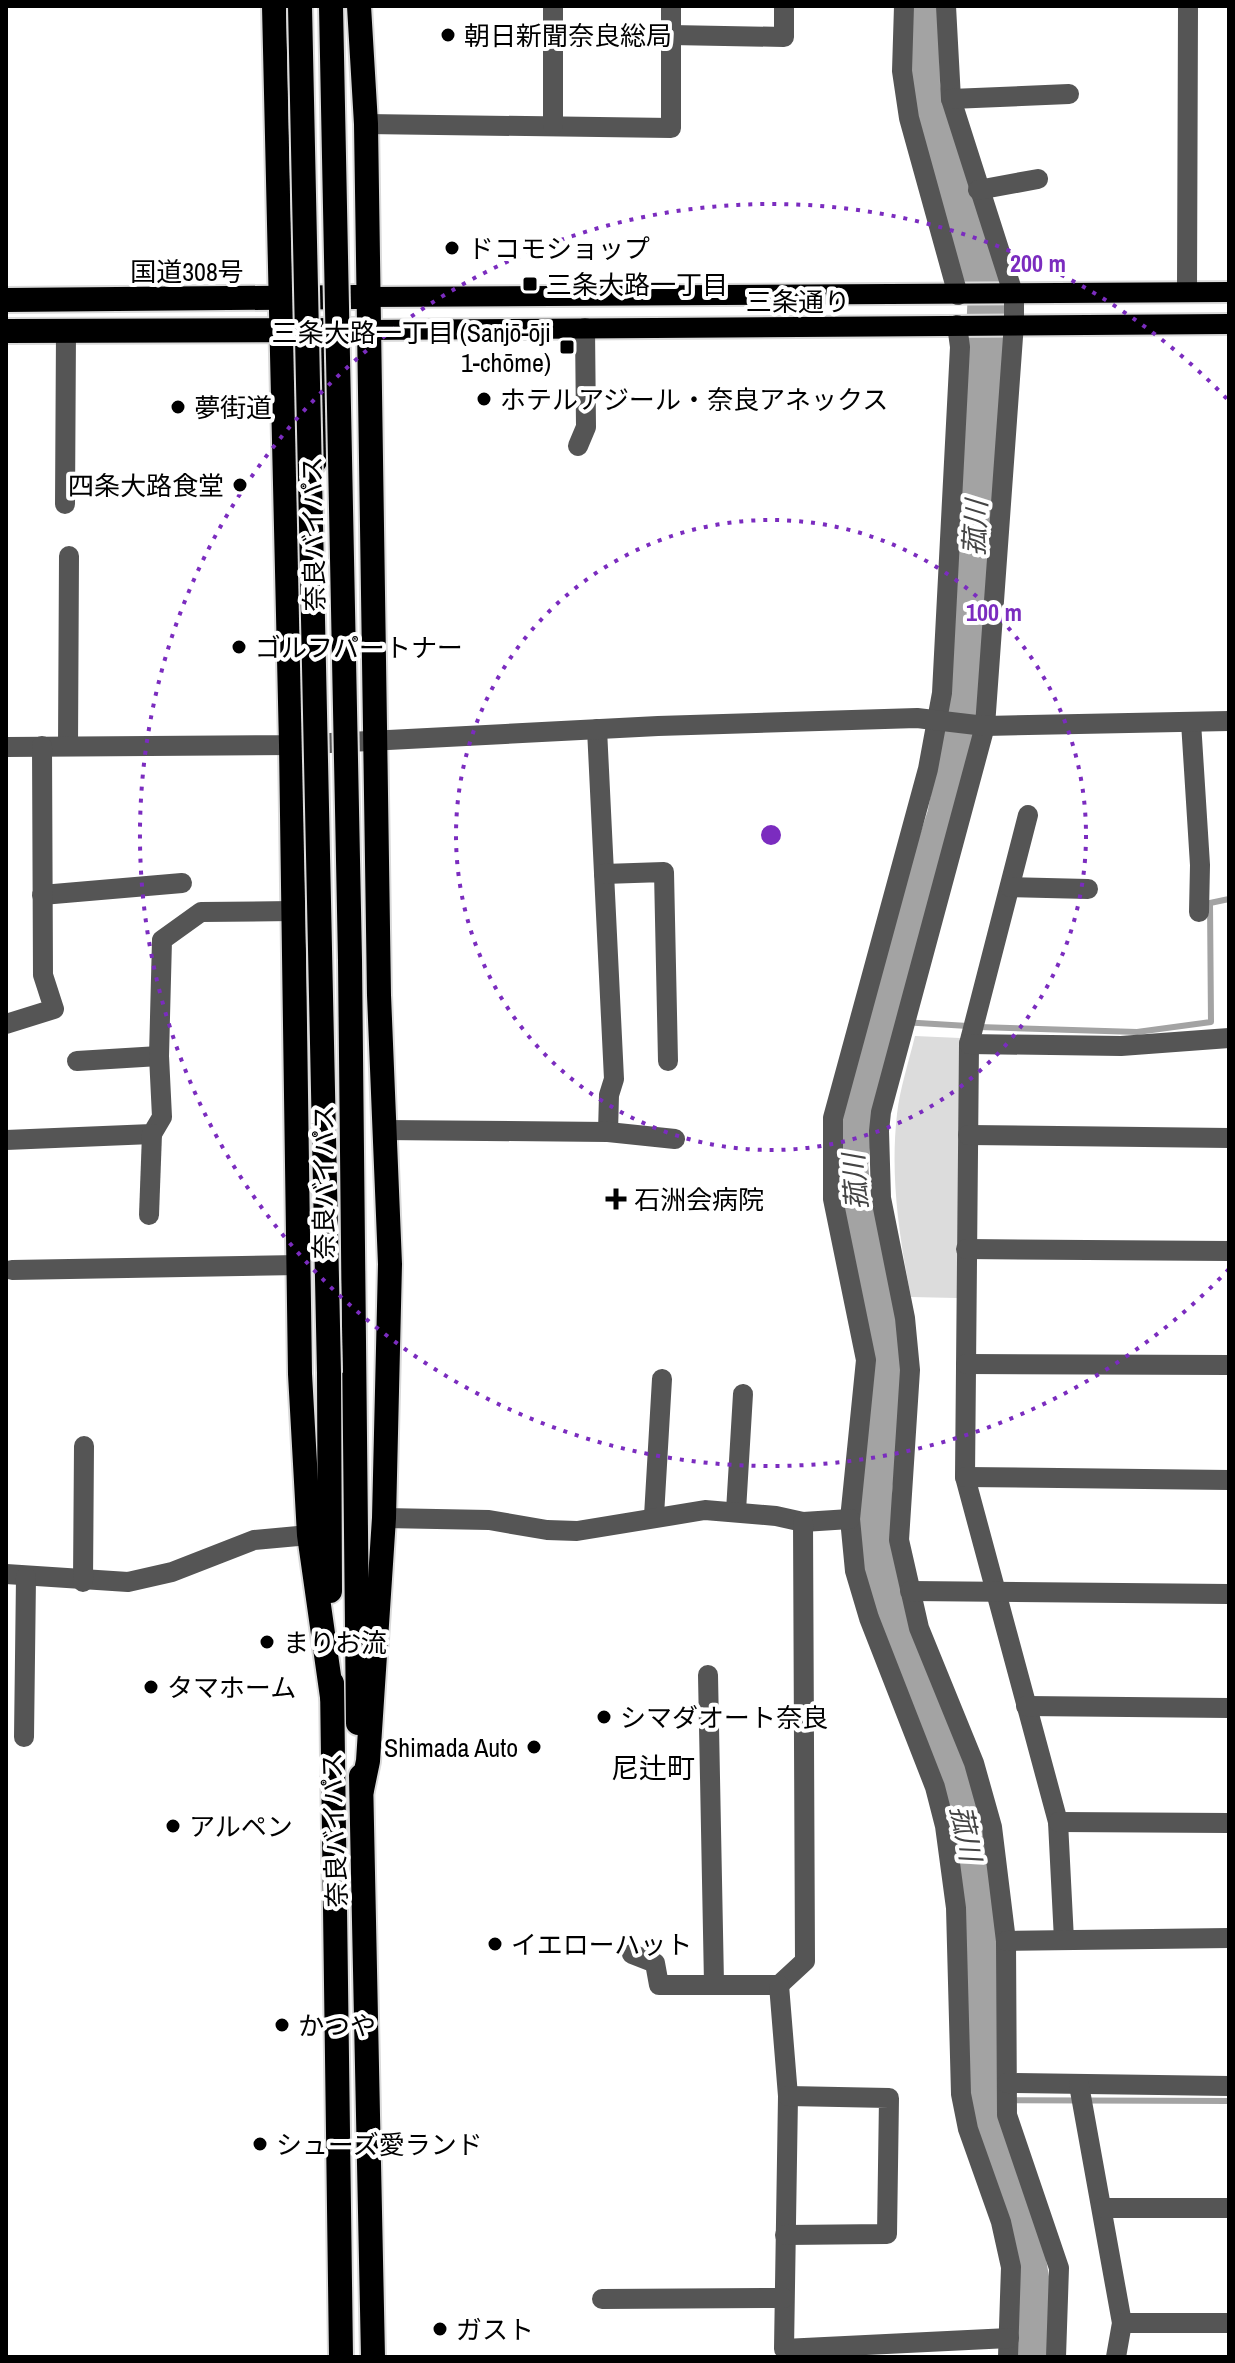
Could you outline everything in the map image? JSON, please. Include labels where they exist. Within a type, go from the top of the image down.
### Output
[{"type":"highway","points":[[274,6],[299,1265],[309,1535],[332,1697]]},
{"type":"highway","name":"奈良バイパス","points":[[300,6],[341,1371],[362,1790],[373,2357]]},
{"type":"highway","name":"奈良バイパス","points":[[331,6],[350,960],[332,1697],[341,2357]]},
{"type":"highway","points":[[359,6],[366,124],[375,739],[390,1264],[384,1518],[368,1761],[362,1790]]},
{"type":"highway","points":[[285,488],[303,477],[318,458],[323,358],[342,319],[368,297]]},
{"type":"highway","name":"国道308号","points":[[6,300],[368,297]]},
{"type":"highway","points":[[6,331],[367,330]]},
{"type":"main road","name":"三条通り","points":[[368,297],[1007,296],[1229,292]]},
{"type":"main road","name":"三条通り","points":[[367,330],[1229,324]]},
{"type":"street","points":[[553,6],[553,125]]},
{"type":"street","points":[[366,124],[671,128],[671,6]]},
{"type":"street","points":[[671,35],[784,37],[784,6]]},
{"type":"street","points":[[904,6],[902,71],[909,118],[962,295]]},
{"type":"street","points":[[946,6],[951,99],[1007,296],[1008,324],[985,726],[881,1112],[881,1198],[909,1348],[899,1540],[919,1628],[974,1763],[987,1807],[1006,1941],[1007,2115],[1059,2268],[1056,2357]]},
{"type":"street","points":[[1187,292],[1188,6]]},
{"type":"street","points":[[951,99],[1069,94]]},
{"type":"street","points":[[978,190],[1038,179]]},
{"type":"street","points":[[779,1985],[788,2096],[784,2349],[831,2352],[1008,2348],[1011,2267],[1001,2222],[968,2129],[961,2094],[956,1908],[945,1826],[935,1787],[869,1618],[855,1571],[850,1519],[866,1360],[833,1199],[833,1118],[928,769],[942,693],[961,325]]},
{"type":"street","points":[[578,446],[586,427],[585,328]]},
{"type":"street","points":[[65,504],[66,331]]},
{"type":"street","points":[[68,746],[69,556]]},
{"type":"street","points":[[6,747],[291,745],[597,729],[936,720],[985,726],[1229,721]]},
{"type":"street","points":[[1191,722],[1200,865],[1199,912]]},
{"type":"street","points":[[597,729],[614,1079],[609,1095],[608,1132]]},
{"type":"street","points":[[6,1024],[54,1009],[43,975],[42,746]]},
{"type":"street","points":[[1028,815],[969,1044],[965,1477],[1058,1822],[1064,1940]]},
{"type":"street","points":[[604,874],[664,872],[668,1061]]},
{"type":"street","points":[[42,895],[182,883]]},
{"type":"street","points":[[1010,887],[1088,889]]},
{"type":"street","points":[[149,1215],[152,1134],[162,1117],[159,1056],[162,940],[201,912],[293,911]]},
{"type":"street","points":[[969,1044],[1121,1046],[1229,1038]]},
{"type":"street","points":[[77,1061],[159,1056]]},
{"type":"street","points":[[384,1130],[608,1132],[675,1139]]},
{"type":"street","points":[[6,1140],[152,1134]]},
{"type":"street","points":[[968,1135],[1229,1138]]},
{"type":"street","points":[[966,1249],[1229,1251]]},
{"type":"street","points":[[12,1270],[299,1265]]},
{"type":"street","points":[[966,1364],[1229,1365]]},
{"type":"street","points":[[654,1516],[662,1379]]},
{"type":"street","points":[[736,1511],[743,1394]]},
{"type":"street","points":[[83,1582],[84,1446]]},
{"type":"street","points":[[965,1477],[1229,1480]]},
{"type":"street","points":[[384,1518],[489,1520],[547,1530],[577,1531],[705,1510],[736,1511],[803,1522],[850,1519]]},
{"type":"street","points":[[632,1954],[655,1963],[659,1985],[779,1985],[805,1961],[803,1522]]},
{"type":"street","points":[[24,1737],[16,1575],[83,1582],[128,1582],[172,1572],[254,1540],[309,1535]]},
{"type":"street","points":[[910,1591],[1229,1594]]},
{"type":"street","points":[[708,1675],[714,1983]]},
{"type":"street","points":[[1026,1706],[1229,1708]]},
{"type":"street","points":[[1058,1822],[1229,1823]]},
{"type":"street","points":[[1006,1941],[1229,1938]]},
{"type":"street","points":[[1007,2083],[1229,2086]]},
{"type":"street","points":[[1079,2085],[1122,2323],[1116,2357]]},
{"type":"street","points":[[785,2235],[887,2234],[889,2098],[788,2096]]},
{"type":"street","points":[[1103,2208],[1229,2208]]},
{"type":"street","points":[[602,2299],[784,2298]]},
{"type":"street","points":[[1122,2323],[1229,2323]]},
{"type":"shaded area","points":[[915,1036],[960,1038],[957,1298],[911,1297],[903,1251],[895,1183],[895,1137],[900,1094]]},
{"type":"waterway","name":"菰川","points":[[920,6],[921,86],[929,123],[987,291],[967,710],[946,816],[908,932],[896,994],[885,1021],[873,1036],[857,1092],[849,1165],[853,1205],[885,1334],[886,1384],[873,1491],[873,1554],[900,1655],[955,1784],[970,1842],[981,1924],[979,2100],[1023,2237],[1031,2284],[1029,2357]]},
{"type":"waterway","points":[[979,1027],[1137,1032],[1211,1022],[1210,903],[1229,899]]},
{"type":"waterway","points":[[885,1021],[968,1026]]},
{"type":"waterway","points":[[979,2100],[1229,2101]]},
{"type":"place","name":"朝日新聞奈良総局","points":[[448,35]]},
{"type":"place","name":"ドコモショップ","points":[[452,248]]},
{"type":"place","name":"三条大路一丁目","points":[[530,284]]},
{"type":"place","name":"三条大路一丁目 (Sanjō-ōji 1-chōme)","points":[[567,347]]},
{"type":"place","name":"ホテルアジール・奈良アネックス","points":[[484,399]]},
{"type":"place","name":"夢街道","points":[[178,407]]},
{"type":"place","name":"四条大路食堂","points":[[240,485]]},
{"type":"place","name":"ゴルフパートナー","points":[[239,647]]},
{"type":"place","name":"石洲会病院","points":[[616,1199]]},
{"type":"place","name":"まりお流","points":[[267,1642]]},
{"type":"place","name":"タマホーム","points":[[151,1687]]},
{"type":"place","name":"シマダオート奈良","points":[[604,1717]]},
{"type":"place","name":"Shimada Auto","points":[[534,1747]]},
{"type":"place","name":"アルペン","points":[[173,1826]]},
{"type":"place","name":"イエローハット","points":[[495,1944]]},
{"type":"place","name":"かつや","points":[[282,2025]]},
{"type":"place","name":"シューズ愛ランド","points":[[260,2144]]},
{"type":"place","name":"ガスト","points":[[440,2329]]},
{"type":"district","name":"尼辻町","points":[[653,1768]]}]
